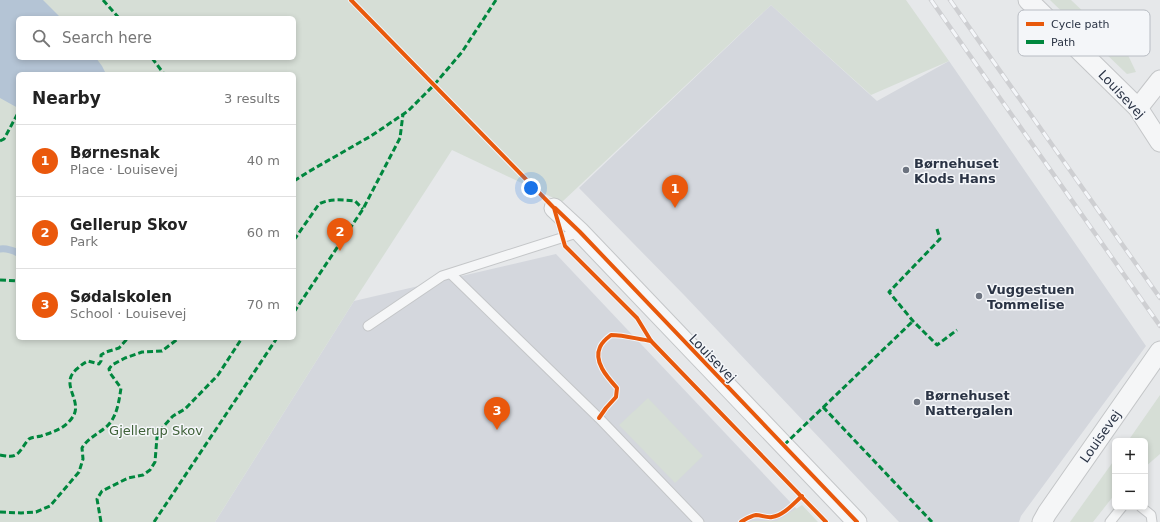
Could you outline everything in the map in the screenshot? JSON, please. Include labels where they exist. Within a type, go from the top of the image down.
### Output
[{"type":"street","name":"Louisevej","points":[[1028,0],[1038,10]]},
{"type":"street","name":"Louisevej","points":[[1085,56],[1138,108],[1160,142]]},
{"type":"street","points":[[1138,108],[1160,80]]},
{"type":"street","name":"Louisevej","points":[[554,208],[580,232],[857,522]]},
{"type":"street","name":"Louisevej","points":[[1042,522],[1160,351]]},
{"type":"lane","points":[[368,326],[442,276],[580,232]]},
{"type":"lane","points":[[451,274],[599,418],[699,522]]},
{"type":"lane","points":[[1110,522],[1120,510]]},
{"type":"lane","points":[[1145,510],[1151,515],[1152,522]]},
{"type":"shaded area","points":[[771,5],[877,101],[949,61],[1146,346],[1021,516],[1019,522],[899,522],[685,296],[579,188]]},
{"type":"shaded area","points":[[556,254],[809,522],[215,522],[354,301]]},
{"type":"green space","name":"Gjellerup Skov","points":[[0,0],[906,0],[949,61],[871,95],[771,5],[562,202],[452,150],[354,301],[215,522],[0,522]]},
{"type":"green space","points":[[1050,0],[1071,0],[1082,10],[1060,10]]},
{"type":"green space","points":[[1108,56],[1128,56],[1136,72],[1127,74]]},
{"type":"green space","points":[[1160,395],[1160,454],[1148,464],[1148,438],[1130,438]]},
{"type":"green space","points":[[648,398],[703,456],[675,483],[619,425]]},
{"type":"green space","points":[[1112,463],[1112,498],[1093,522],[1070,522]]},
{"type":"green space","points":[[802,505],[818,522],[750,522],[777,521]]},
{"type":"water","points":[[0,0],[43,0],[59,16],[16,16],[16,60],[98,60],[105,72],[16,72],[16,107],[0,98]]},
{"type":"waterway","points":[[0,249],[16,252]]},
{"type":"railway","points":[[931,0],[1160,326]]},
{"type":"railway","points":[[950,0],[1160,298]]},
{"type":"marked path","points":[[103,0],[117,16]]},
{"type":"marked path","points":[[296,180],[371,136],[408,111],[434,85],[462,52],[496,0]]},
{"type":"marked path","points":[[154,60],[162,72]]},
{"type":"marked path","points":[[296,309],[363,209],[400,138],[403,114]]},
{"type":"marked path","points":[[0,141],[4,139],[16,117]]},
{"type":"marked path","points":[[296,237],[319,204],[323,202],[332,200],[355,201],[363,209]]},
{"type":"marked path","points":[[937,229],[940,239],[889,292],[913,321],[937,345],[957,330]]},
{"type":"marked path","points":[[0,280],[16,281]]},
{"type":"marked path","points":[[784,445],[913,321]]},
{"type":"marked path","points":[[0,455],[16,455],[29,439],[54,431],[69,422],[75,412],[74,399],[70,386],[72,374],[88,361],[99,364],[101,361],[101,355],[119,348],[126,340]]},
{"type":"marked path","points":[[0,512],[36,512],[50,506],[79,472],[83,459],[82,448],[84,445],[106,427],[113,419],[121,388],[110,373],[109,369],[112,365],[125,358],[142,352],[162,351],[176,340]]},
{"type":"marked path","points":[[101,522],[97,499],[102,491],[128,478],[143,475],[150,470],[155,462],[157,437],[162,428],[173,416],[185,409],[218,375],[241,340]]},
{"type":"marked path","points":[[154,522],[276,340]]},
{"type":"marked path","points":[[823,407],[932,522]]},
{"type":"cycle path","points":[[351,0],[554,208],[565,246],[637,318],[651,341],[826,522]]},
{"type":"cycle path","points":[[555,208],[580,232],[857,522]]},
{"type":"cycle path","points":[[599,418],[616,397],[617,388],[606,375],[600,364],[598,353],[602,343],[611,335],[626,336],[651,341]]},
{"type":"cycle path","points":[[741,522],[756,515],[770,517],[776,516],[788,509],[802,496]]},
{"type":"place","name":"Børnehuset Klods Hans","points":[[906,170]]},
{"type":"place","name":"Børnesnak","points":[[675,208]]},
{"type":"place","name":"Gellerup Skov","points":[[340,251]]},
{"type":"place","name":"Vuggestuen Tommelise","points":[[979,296]]},
{"type":"place","name":"Børnehuset Nattergalen","points":[[917,402]]},
{"type":"place","name":"Sødalskolen","points":[[497,430]]}]
